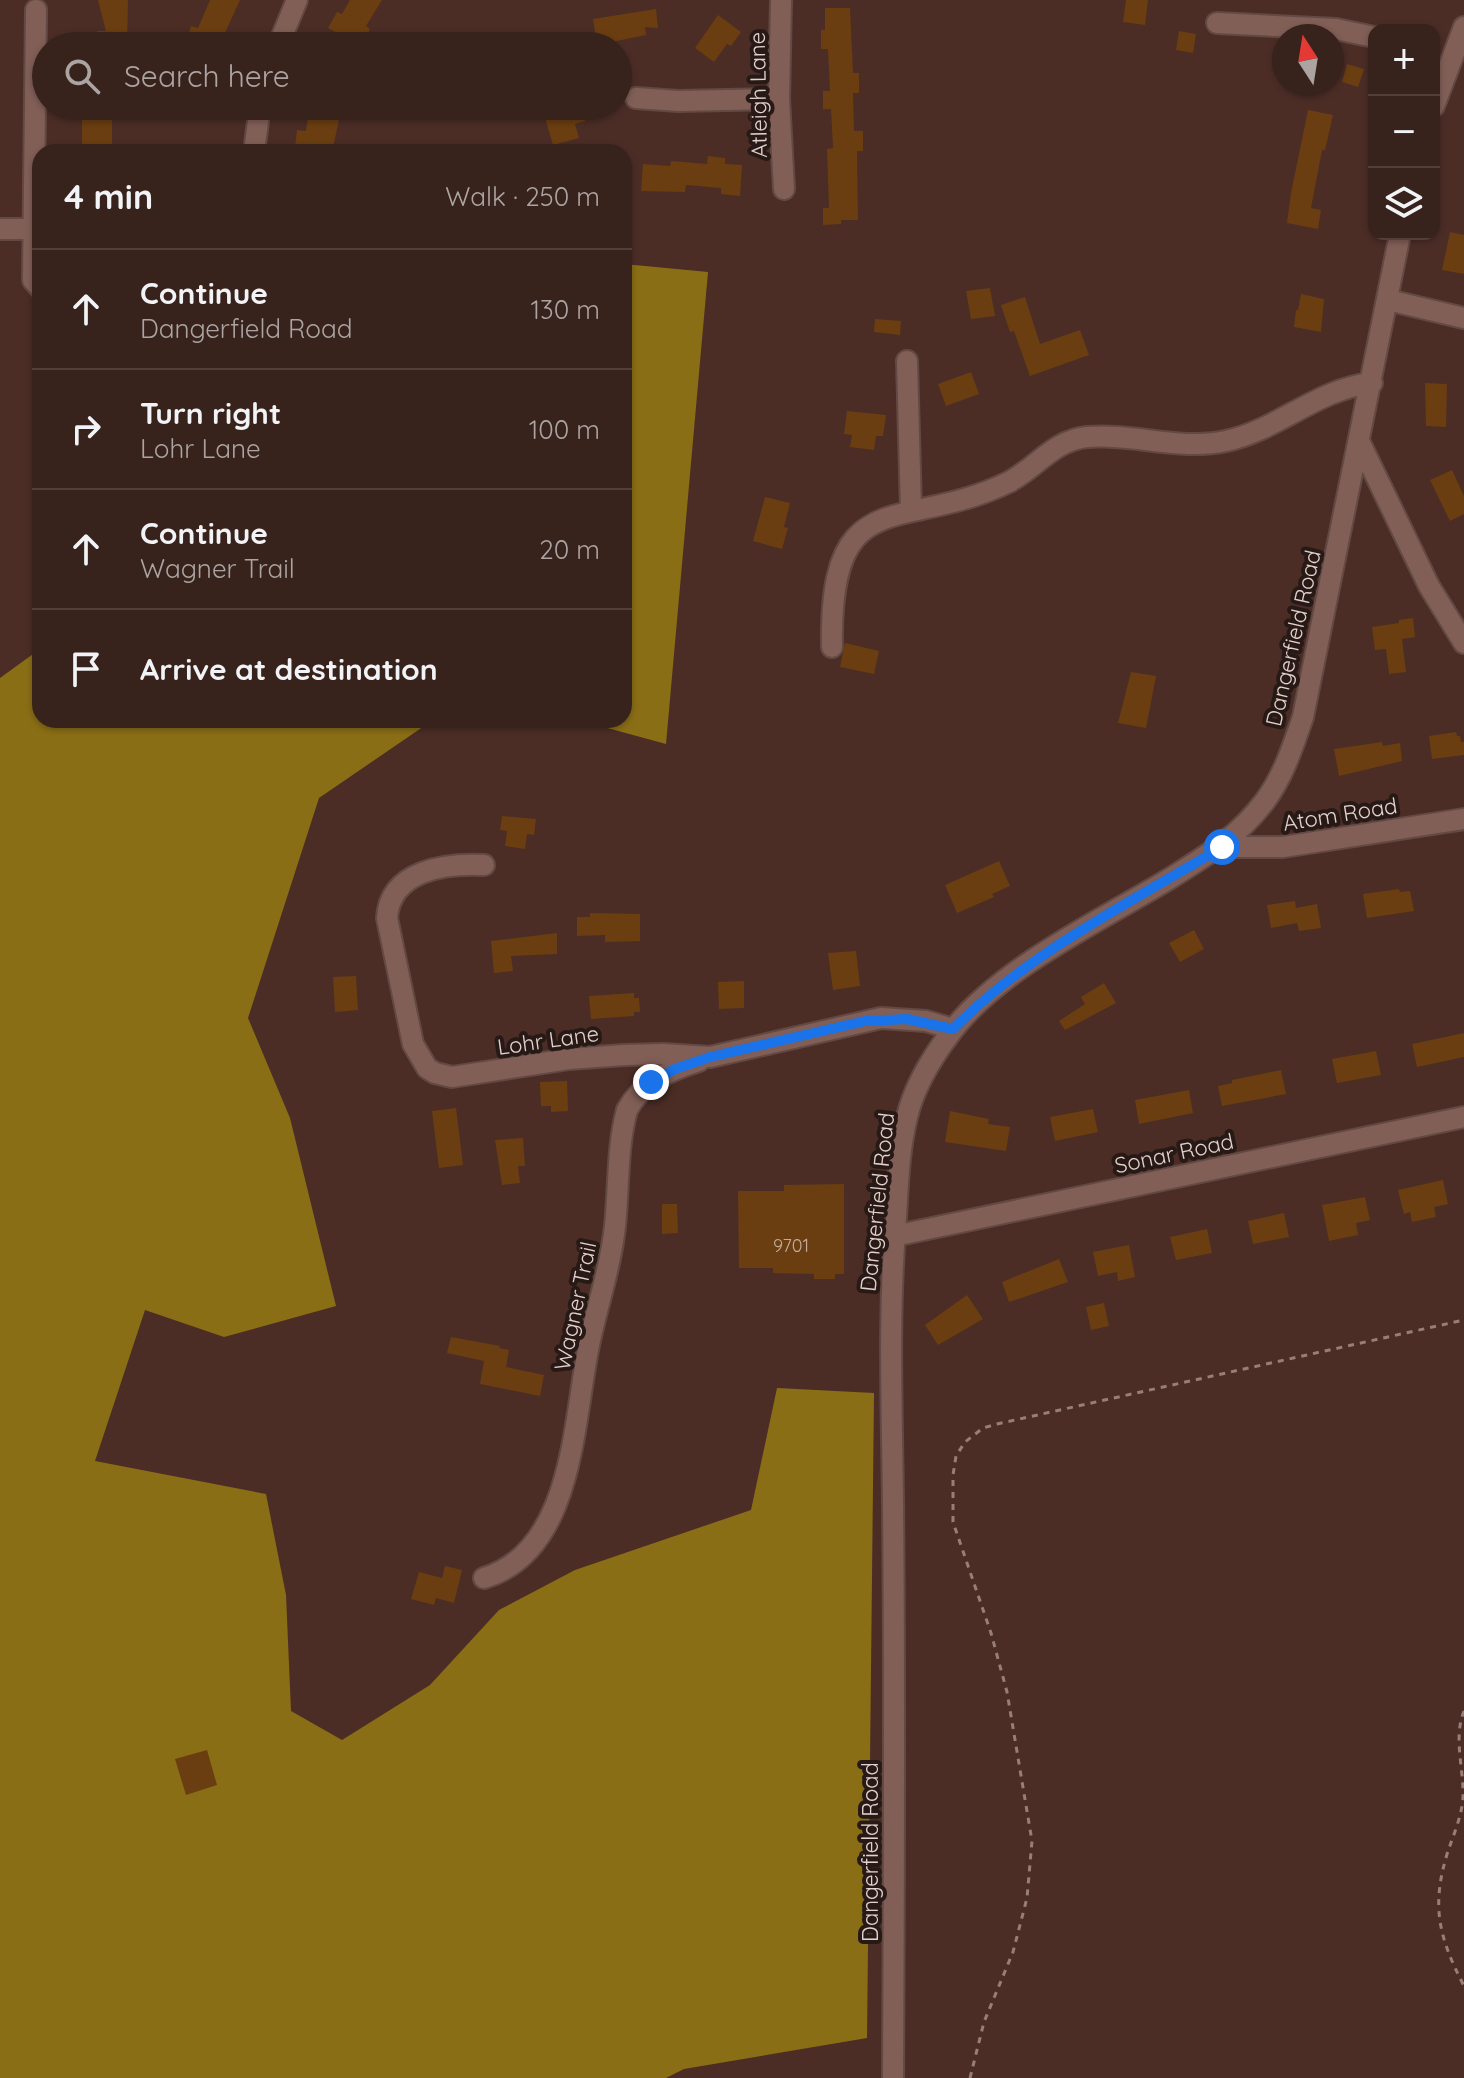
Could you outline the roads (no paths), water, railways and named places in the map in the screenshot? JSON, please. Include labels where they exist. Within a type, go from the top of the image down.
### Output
[{"type":"street","points":[[284,32],[297,0]]},
{"type":"street","name":"Atleigh Lane","points":[[781,0],[779,99],[784,189]]},
{"type":"street","points":[[36,10],[36,32]]},
{"type":"street","points":[[1217,23],[1336,29],[1368,36]]},
{"type":"street","points":[[1436,96],[1444,53],[1464,27]]},
{"type":"street","points":[[636,98],[678,101],[779,99]]},
{"type":"street","points":[[36,120],[36,144]]},
{"type":"street","points":[[255,144],[258,120]]},
{"type":"street","points":[[0,229],[32,229]]},
{"type":"street","name":"Dangerfield Road","points":[[893,2078],[891,1300],[906,1118],[926,1069],[953,1029],[996,988],[1043,954],[1222,847],[1265,801],[1282,772],[1303,717],[1399,240]]},
{"type":"street","points":[[1388,300],[1464,318]]},
{"type":"street","points":[[907,361],[911,510]]},
{"type":"street","points":[[832,647],[832,616],[838,578],[852,541],[868,525],[1007,483],[1060,445],[1073,440],[1102,437],[1203,445],[1228,441],[1251,434],[1341,388],[1372,383]]},
{"type":"street","points":[[1360,443],[1429,586],[1464,643]]},
{"type":"street","name":"Atom Road","points":[[1222,847],[1283,847],[1464,819]]},
{"type":"street","name":"Lohr Lane","points":[[484,865],[445,865],[430,870],[402,885],[388,905],[387,918],[410,1032],[421,1062],[427,1068],[452,1077],[569,1059],[663,1054],[710,1057],[881,1018],[907,1019],[953,1029]]},
{"type":"street","name":"Wagner Trail","points":[[484,1578],[510,1567],[535,1542],[555,1503],[567,1470],[589,1345],[609,1269],[627,1110],[632,1100],[651,1082],[675,1069],[710,1057]]},
{"type":"street","name":"Sonar Road","points":[[894,1236],[1464,1117]]}]
